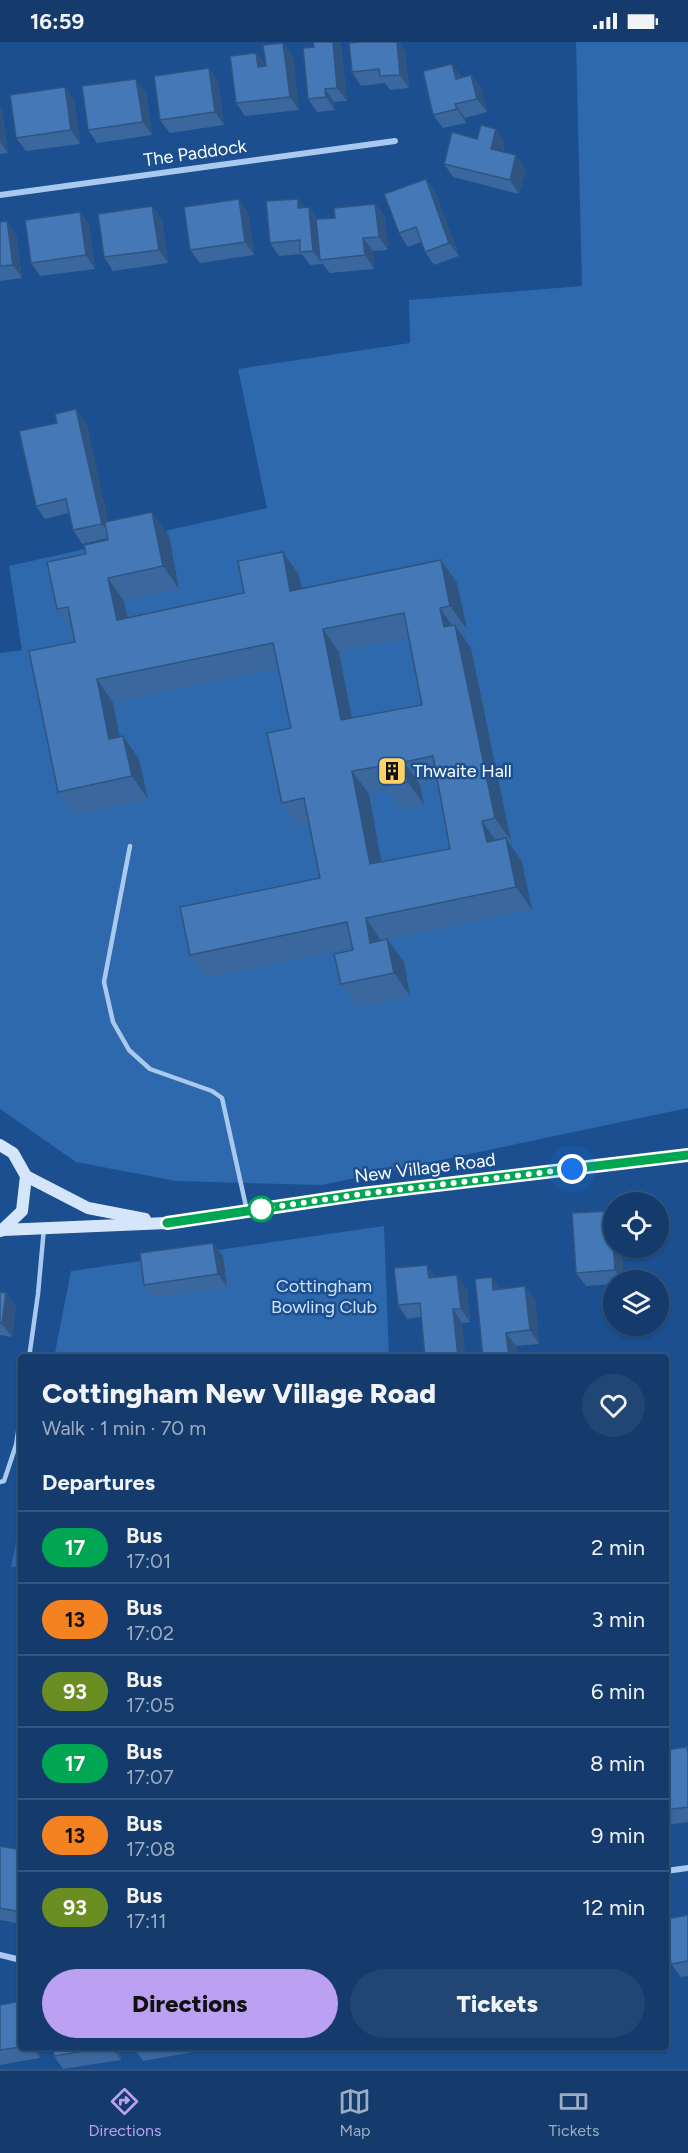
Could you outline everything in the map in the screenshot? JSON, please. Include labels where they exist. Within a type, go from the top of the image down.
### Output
[{"type":"street","name":"The Paddock","points":[[0,195],[395,141]]},
{"type":"street","points":[[0,1145],[13,1153],[26,1176],[88,1208],[167,1223]]},
{"type":"street","name":"New Village Road","points":[[167,1223],[362,1194],[688,1155]]},
{"type":"street","points":[[2,1231],[22,1211],[26,1176]]},
{"type":"street","points":[[2,1231],[167,1223]]},
{"type":"street","points":[[669,1871],[688,1868]]},
{"type":"street","points":[[0,1955],[18,1959]]},
{"type":"lane","points":[[130,846],[104,982],[113,1022],[129,1050],[150,1069],[212,1091],[222,1098],[247,1211]]},
{"type":"lane","points":[[29,1354],[44,1228]]},
{"type":"lane","points":[[0,1482],[4,1481],[18,1432]]},
{"type":"green space","points":[[576,42],[688,42],[688,1108],[322,1185],[176,1181],[76,1162],[0,1109],[0,653],[22,650],[9,566],[267,508],[238,369],[410,343],[409,300],[582,286]]},
{"type":"green space","name":"Cottingham Bowling Club","points":[[384,1226],[389,1354],[55,1354],[71,1271]]},
{"type":"green space","points":[[18,1533],[18,1566],[11,1567]]},
{"type":"building","points":[[313,42],[333,42],[337,88],[325,89],[326,97],[308,99],[303,48],[314,47]]},
{"type":"building","points":[[397,42],[400,75],[380,76],[379,69],[352,72],[349,43]]},
{"type":"building","points":[[283,43],[290,97],[236,103],[230,56],[256,53],[258,67],[266,66],[263,45]]},
{"type":"building","points":[[452,64],[456,79],[471,75],[477,99],[455,104],[457,109],[433,115],[423,71]]},
{"type":"building","points":[[209,68],[215,112],[160,120],[154,76]]},
{"type":"building","points":[[136,79],[143,122],[88,130],[82,86]]},
{"type":"building","points":[[65,87],[71,130],[16,138],[10,95]]},
{"type":"building","points":[[481,125],[496,129],[491,149],[516,155],[510,180],[444,164],[452,132],[477,139]]},
{"type":"building","points":[[426,179],[449,243],[425,252],[416,227],[399,233],[384,194]]},
{"type":"building","points":[[239,199],[245,242],[190,250],[184,207]]},
{"type":"building","points":[[298,199],[298,208],[309,207],[313,251],[300,252],[300,240],[270,243],[266,201]]},
{"type":"building","points":[[375,204],[379,237],[363,238],[365,255],[320,260],[316,219],[335,218],[334,208]]},
{"type":"building","points":[[152,206],[159,250],[104,257],[98,214]]},
{"type":"building","points":[[80,212],[86,255],[31,263],[25,220]]},
{"type":"building","points":[[7,221],[13,265],[0,266],[0,222]]},
{"type":"building","points":[[76,409],[102,524],[73,530],[66,499],[36,506],[19,431],[57,423],[55,414]]},
{"type":"building","name":"Thwaite Hall","points":[[152,512],[163,566],[108,578],[117,620],[244,593],[238,561],[283,552],[290,591],[441,560],[450,606],[440,608],[444,627],[455,625],[495,818],[482,821],[487,842],[506,838],[516,887],[366,918],[370,943],[387,939],[394,973],[341,984],[334,954],[353,950],[347,922],[190,955],[180,907],[320,878],[304,798],[282,803],[267,733],[291,728],[273,643],[97,679],[109,739],[123,736],[132,776],[58,792],[29,651],[75,642],[68,607],[57,609],[47,562],[86,554],[84,545],[108,540],[105,522]],"holes":[[[404,613],[422,705],[341,720],[323,629]],[[433,756],[450,849],[370,864],[352,771],[380,766],[384,786],[408,782],[404,762]]]},
{"type":"building","points":[[603,1211],[603,1258],[614,1258],[615,1270],[576,1273],[572,1213]]},
{"type":"building","points":[[213,1243],[218,1274],[144,1285],[140,1253]]},
{"type":"building","points":[[427,1265],[429,1278],[457,1275],[461,1309],[453,1309],[458,1354],[425,1354],[420,1303],[398,1305],[394,1268]]},
{"type":"building","points":[[492,1277],[493,1290],[525,1286],[530,1330],[506,1333],[509,1354],[483,1354],[475,1279]]},
{"type":"building","points":[[0,1292],[6,1293],[2,1324],[0,1323]]},
{"type":"building","points":[[687,1747],[688,1807],[669,1810],[669,1750]]},
{"type":"building","points":[[0,1846],[18,1849],[18,1911],[0,1908]]},
{"type":"building","points":[[688,1915],[688,1961],[671,1964],[669,1918]]},
{"type":"building","points":[[18,2002],[18,2047],[0,2050],[0,2005]]},
{"type":"building","points":[[53,2050],[91,2050],[54,2056]]},
{"type":"bus line","name":"17","points":[[167,1223],[362,1194],[688,1155]]},
{"type":"place","name":"Thwaite Hall","points":[[392,771]]},
{"type":"route","points":[[261,1209],[362,1194],[572,1169]]}]
